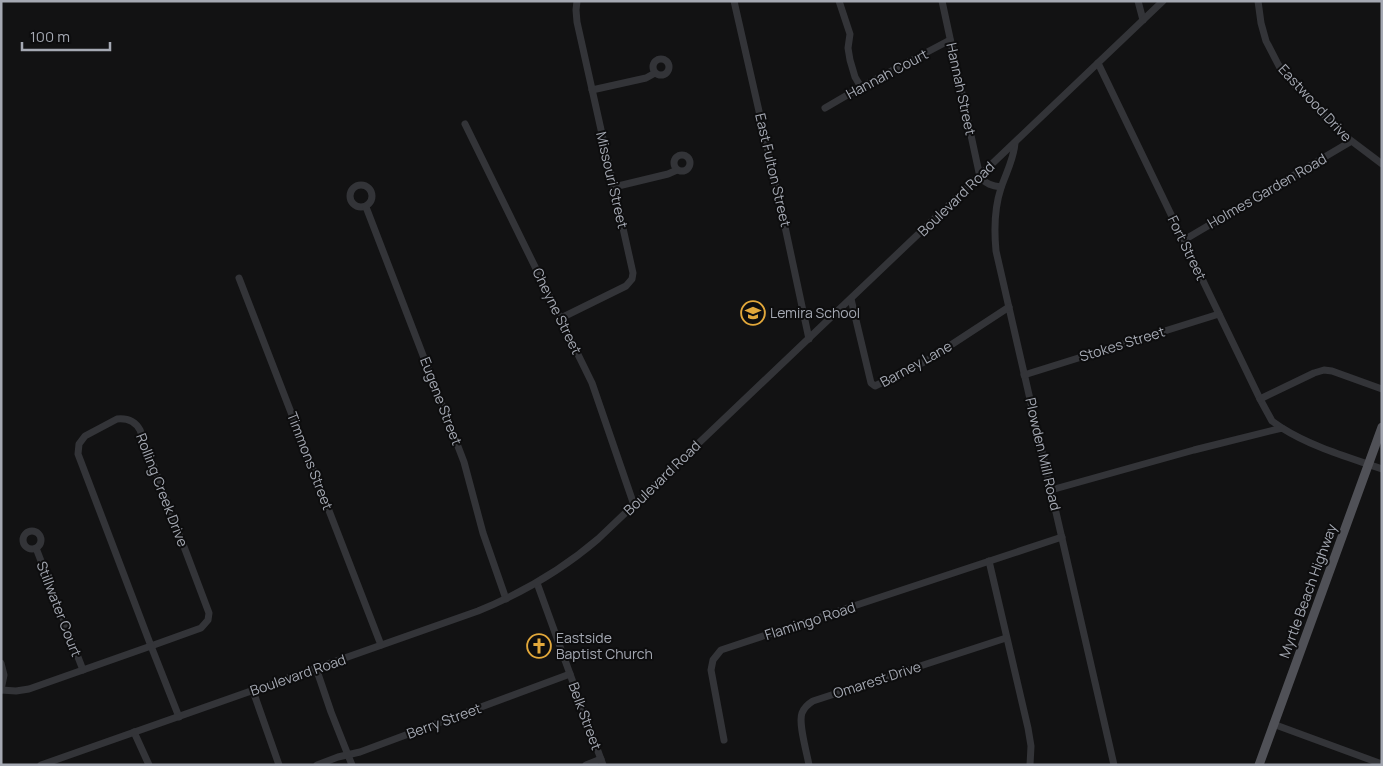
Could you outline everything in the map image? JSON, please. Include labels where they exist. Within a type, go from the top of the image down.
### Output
[{"type":"main road","name":"Myrtle Beach Highway","points":[[1259,765],[1382,427]]},
{"type":"street","name":"Missouri Street","points":[[560,318],[629,284],[632,279],[633,270],[577,22],[577,1]]},
{"type":"street","name":"East Fulton Street","points":[[734,1],[809,339]]},
{"type":"street","points":[[839,1],[850,34],[848,48],[850,60],[860,87]]},
{"type":"street","name":"Hannah Street","points":[[942,1],[980,177]]},
{"type":"street","points":[[1138,1],[1143,20]]},
{"type":"street","name":"Boulevard Road","points":[[41,765],[62,761],[134,732],[478,611],[506,599],[560,569],[580,554],[634,505],[1163,1]]},
{"type":"street","name":"Eastwood Drive","points":[[1258,1],[1266,41],[1278,66],[1321,114],[1350,142],[1382,164]]},
{"type":"street","name":"Hannah Court","points":[[825,108],[860,87],[950,40]]},
{"type":"street","name":"Fort Street","points":[[1098,63],[1272,421],[1292,434],[1382,469]]},
{"type":"street","points":[[592,90],[646,78],[655,73]]},
{"type":"street","name":"Cheyne Street","points":[[466,124],[592,383],[634,505]]},
{"type":"street","name":"Holmes Garden Road","points":[[1184,240],[1350,142]]},
{"type":"street","name":"Plowden Mill Road","points":[[1015,143],[1014,153],[1001,188],[995,216],[994,237],[1114,765]]},
{"type":"street","points":[[614,187],[668,174],[677,170]]},
{"type":"street","points":[[980,177],[991,186],[1001,188]]},
{"type":"street","name":"Eugene Street","points":[[366,206],[464,462],[483,533],[506,599]]},
{"type":"street","name":"Timmons Street","points":[[239,278],[381,645]]},
{"type":"street","name":"Barney Lane","points":[[851,299],[871,383],[875,386],[928,360],[1009,307]]},
{"type":"street","name":"Stokes Street","points":[[1024,375],[1219,314]]},
{"type":"street","points":[[1260,399],[1324,370],[1332,371],[1382,389]]},
{"type":"street","name":"Rolling Creek Drive","points":[[1,690],[16,691],[29,689],[152,646],[201,628],[208,620],[209,613],[140,430],[132,421],[124,419],[117,419],[85,436],[80,444],[78,454],[152,646],[178,717]]},
{"type":"street","points":[[1051,490],[1194,450],[1282,428]]},
{"type":"street","name":"Flamingo Road","points":[[724,740],[710,670],[713,660],[719,652],[1062,537]]},
{"type":"street","name":"Stillwater Court","points":[[36,548],[82,670]]},
{"type":"street","points":[[989,561],[1031,746],[1030,765]]},
{"type":"street","name":"Belk Street","points":[[537,583],[602,762]]},
{"type":"street","name":"Omarest Drive","points":[[809,765],[801,718],[808,704],[1006,638]]},
{"type":"street","points":[[1,663],[4,674],[1,690]]},
{"type":"street","points":[[316,668],[352,765]]},
{"type":"street","name":"Berry Street","points":[[317,765],[360,752],[570,674]]},
{"type":"street","points":[[253,690],[279,765]]},
{"type":"street","points":[[1273,724],[1382,764]]},
{"type":"street","points":[[134,732],[149,765]]},
{"type":"street","points":[[586,765],[602,762]]},
{"type":"place","name":"Lemira School","points":[[753,313]]},
{"type":"place","name":"Eastside Baptist Church","points":[[539,646]]}]
